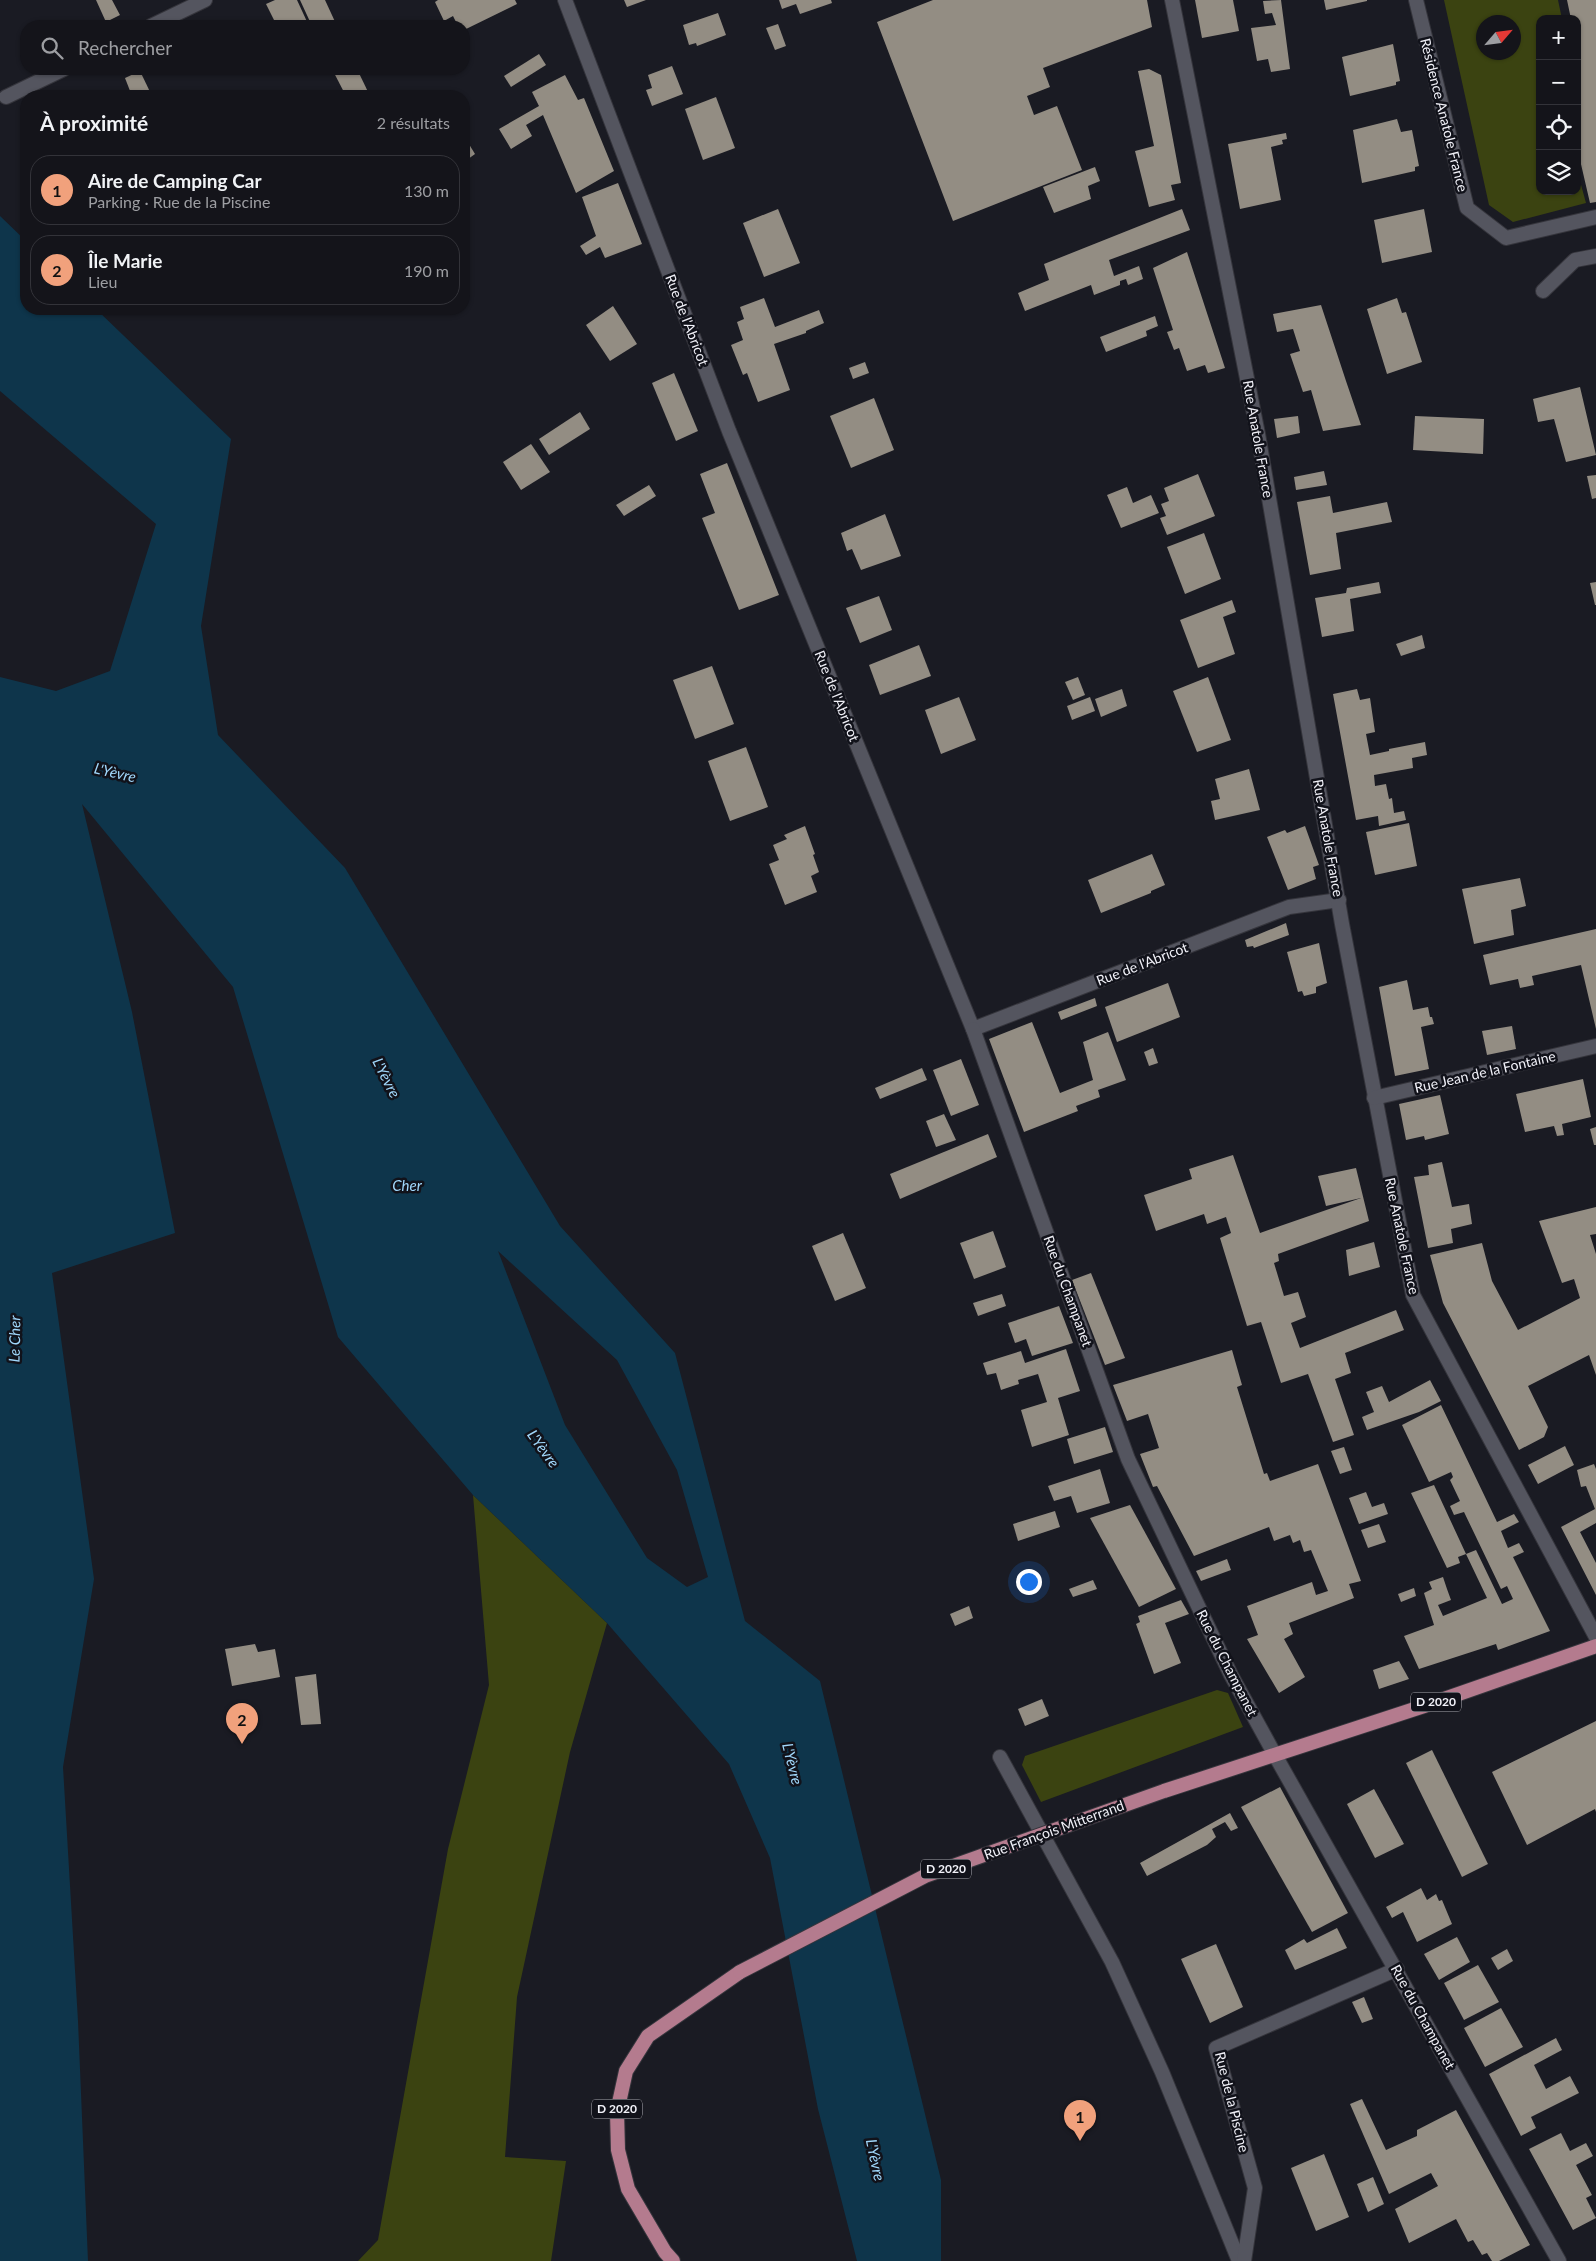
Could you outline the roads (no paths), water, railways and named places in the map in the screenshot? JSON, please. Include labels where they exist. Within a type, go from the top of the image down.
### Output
[{"type":"main road","name":"Rue François Mitterrand","points":[[669,2258],[628,2190],[618,2150],[617,2112],[626,2071],[648,2036],[740,1972],[925,1876],[1164,1791],[1596,1646]]},
{"type":"street","points":[[163,20],[205,0]]},
{"type":"street","name":"Rue de l'Abricot","points":[[565,0],[729,432],[973,1029],[1289,907],[1339,900]]},
{"type":"street","name":"Rue Anatole France","points":[[1172,0],[1258,434],[1374,1098],[1413,1295],[1596,1637]]},
{"type":"street","name":"Résidence Anatole France","points":[[1416,0],[1467,208],[1506,238],[1596,217]]},
{"type":"street","points":[[20,90],[52,75]]},
{"type":"street","points":[[6,97],[20,90]]},
{"type":"street","points":[[1543,291],[1576,260],[1596,256]]},
{"type":"street","name":"Rue du Champanet","points":[[973,1029],[1128,1459],[1231,1675],[1559,2261]]},
{"type":"street","name":"Rue Jean de la Fontaine","points":[[1374,1098],[1596,1046]]},
{"type":"street","points":[[1000,1757],[1112,1962],[1162,2072],[1239,2261]]},
{"type":"street","name":"Rue de la Piscine","points":[[1244,2261],[1254,2188],[1216,2048],[1397,1969]]},
{"type":"water","name":"Cher","points":[[0,216],[20,235],[20,315],[102,315],[231,439],[201,626],[218,735],[345,868],[560,1226],[675,1353],[745,1621],[820,1681],[941,2180],[941,2261],[857,2261],[818,2109],[770,1858],[729,1764],[607,1623],[473,1495],[338,1337],[233,987],[82,804],[132,1012],[175,1233],[52,1273],[94,1579],[63,1767],[78,2021],[88,2261],[0,2261],[0,677],[56,691],[110,671],[156,524],[0,391]],"holes":[[[498,1251],[617,1360],[677,1470],[708,1577],[687,1587],[647,1558],[565,1425]]]},
{"type":"place","name":"Île Marie","points":[[242,1744]]},
{"type":"place","name":"Aire de Camping Car","points":[[1080,2141]]},
{"type":"water label","name":"L'Yèvre","points":[[115,773]]},
{"type":"water label","name":"L'Yèvre","points":[[386,1078]]},
{"type":"water label","name":"Le Cher","points":[[15,1339]]},
{"type":"water label","name":"L'Yèvre","points":[[543,1449]]},
{"type":"water label","name":"L'Yèvre","points":[[792,1764]]},
{"type":"water label","name":"L'Yèvre","points":[[875,2160]]}]
